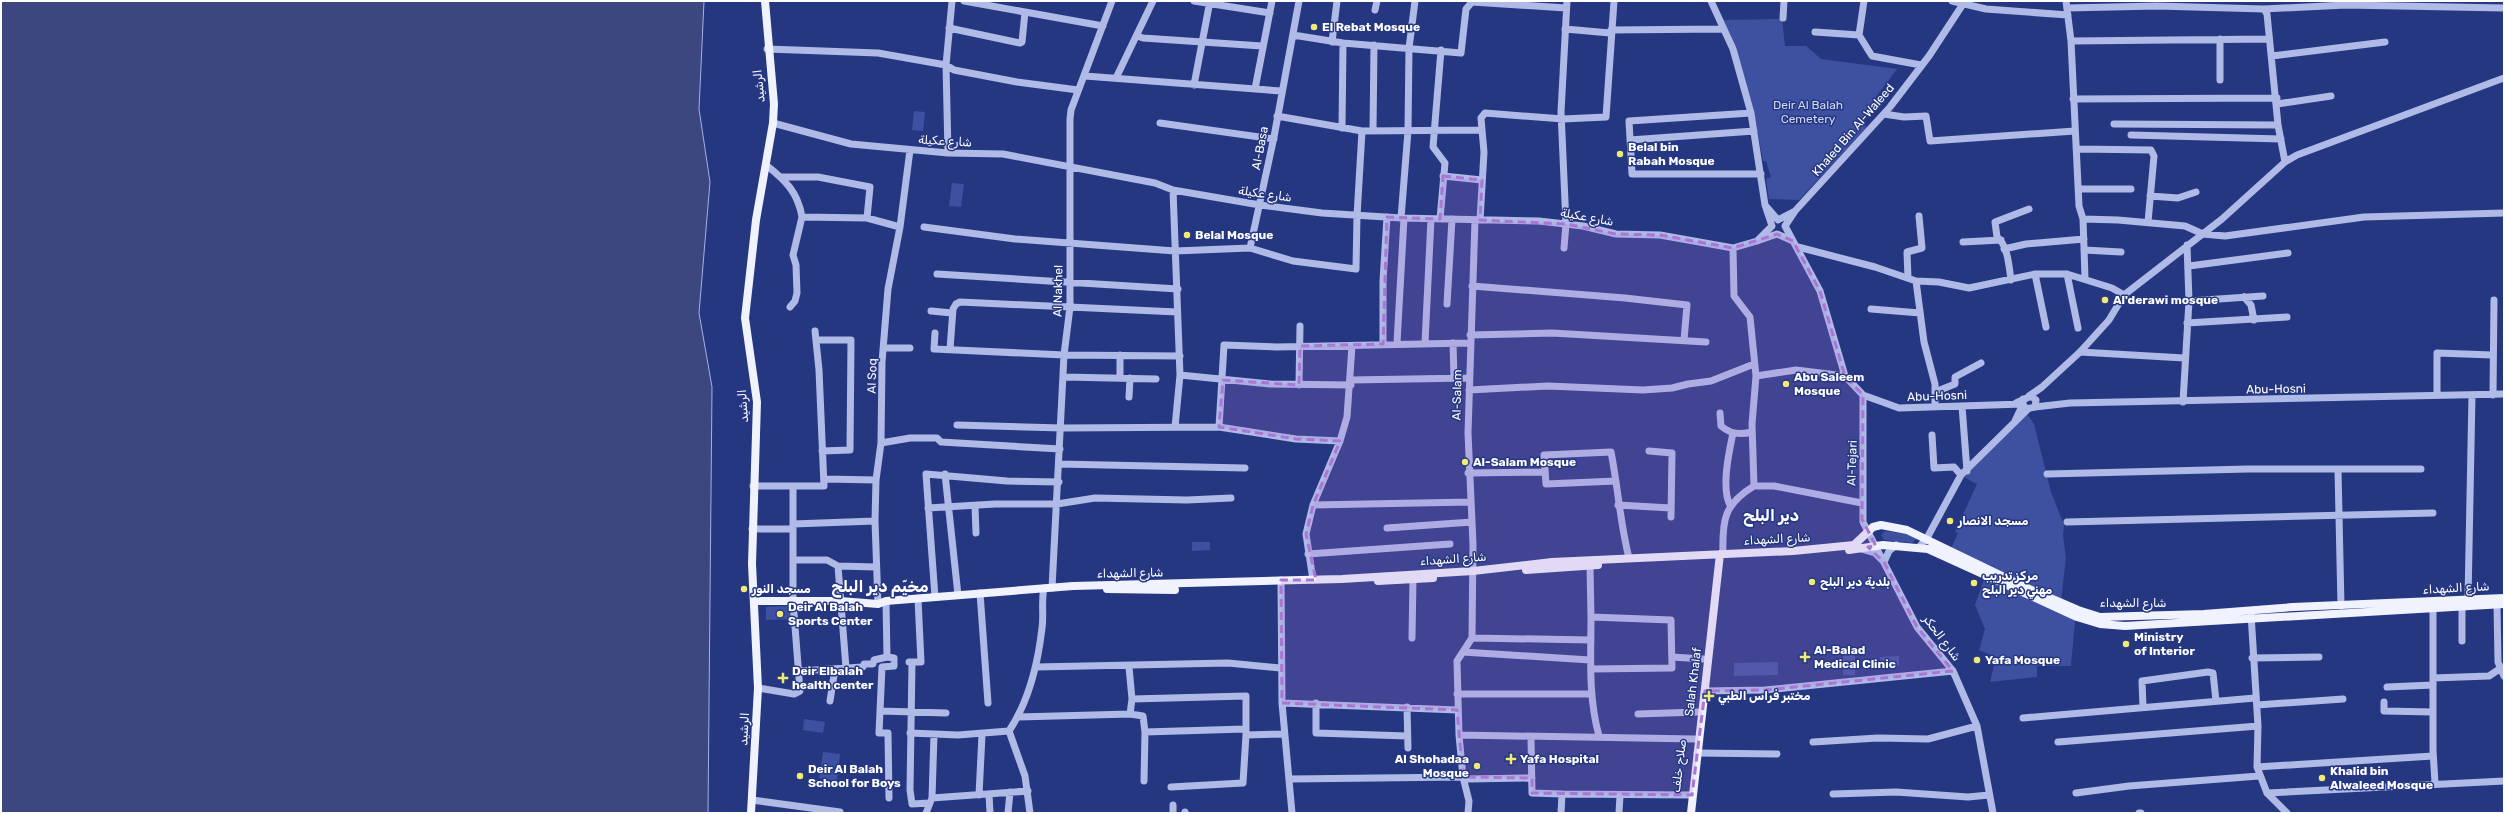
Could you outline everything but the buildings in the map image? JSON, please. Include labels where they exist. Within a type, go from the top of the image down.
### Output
[{"type":"main road","name":"الرشيد","points":[[751,813],[758,688],[752,529],[757,402],[745,318],[756,220],[773,123],[774,104],[767,49],[765,2]]},
{"type":"main road","name":"شارع الشهداء","points":[[1281,583],[1590,566],[1792,551],[1854,545],[1868,530],[1881,525],[1907,530],[1927,538],[2027,588],[2078,610],[2100,617],[2251,615],[2433,604],[2468,599],[2504,598]]},
{"type":"main road","name":"شارع الشهداء","points":[[754,601],[882,602],[980,593],[1046,590],[1126,583],[1281,583],[1414,580],[1552,562],[1629,558],[1813,554],[1896,545],[1919,547],[1943,555],[2066,612],[2100,624],[2125,626],[2341,606],[2433,604],[2462,606],[2500,604]]},
{"type":"main road","name":"صلاح خلف","points":[[1686,813],[1690,795],[1703,659],[1719,556]]},
{"type":"main road","name":"Salah Khalaf","points":[[1691,813],[1690,795],[1705,691],[1719,556]]},
{"type":"street","points":[[948,153],[946,65],[952,1]]},
{"type":"street","points":[[964,1],[1102,26]]},
{"type":"street","name":"Al Nakhel","points":[[1010,730],[1018,717],[1036,667],[1057,504],[1062,428],[1064,355],[1070,307],[1070,120],[1078,90],[1112,1]]},
{"type":"street","points":[[1116,78],[1153,1]]},
{"type":"street","points":[[1194,1],[1210,2],[1270,13]]},
{"type":"street","points":[[1255,89],[1262,46],[1272,1]]},
{"type":"street","name":"Al-Basa","points":[[1250,248],[1274,139],[1281,92],[1299,1]]},
{"type":"street","points":[[1332,42],[1337,1]]},
{"type":"street","points":[[1375,10],[1377,1]]},
{"type":"street","points":[[1397,343],[1402,218],[1408,131],[1409,48],[1415,1]]},
{"type":"street","points":[[1563,119],[1606,117],[1610,31],[1614,1]]},
{"type":"street","points":[[1711,1],[1722,29],[1733,49],[1751,112],[1765,205],[1773,232],[1792,241]]},
{"type":"street","points":[[1783,18],[1784,1]]},
{"type":"street","points":[[1864,1],[1859,35],[1872,56],[1921,65]]},
{"type":"street","points":[[1952,1],[1964,2],[1986,9],[2157,6],[2264,9],[2346,5],[2504,8]]},
{"type":"street","points":[[1194,85],[1210,2]]},
{"type":"street","points":[[1293,35],[1332,42],[1441,50],[1461,53],[1466,9],[1472,2],[1567,4],[1561,112],[1563,119],[1562,164],[1566,224],[1564,248]]},
{"type":"street","name":"Khaled Bin Al-Waleed","points":[[1795,211],[1884,114],[1921,65],[1964,2]]},
{"type":"street","points":[[2067,8],[2071,41],[2073,99],[2080,190],[2079,206],[2084,239],[2085,278]]},
{"type":"street","points":[[2264,9],[2267,14],[2277,101],[2278,125],[2286,162]]},
{"type":"street","points":[[949,28],[1020,43],[1022,42],[1025,12]]},
{"type":"street","points":[[1565,29],[1610,31],[1722,29]]},
{"type":"street","points":[[1815,32],[1859,35]]},
{"type":"street","points":[[1137,36],[1262,46]]},
{"type":"street","points":[[2220,39],[2220,80]]},
{"type":"street","points":[[2071,41],[2269,39]]},
{"type":"street","points":[[2272,56],[2385,42]]},
{"type":"street","points":[[1342,128],[1343,43]]},
{"type":"street","points":[[1373,131],[1374,45]]},
{"type":"street","points":[[767,49],[878,53],[946,65],[954,70],[1017,82],[1078,90]]},
{"type":"street","points":[[1440,219],[1442,176],[1445,162],[1433,150],[1441,50]]},
{"type":"street","points":[[1084,76],[1281,92]]},
{"type":"street","points":[[1919,547],[1927,538],[1964,473],[2015,421],[2042,387],[2080,352],[2109,320],[2124,295],[2202,234],[2286,162],[2296,155],[2504,78]]},
{"type":"street","points":[[2073,99],[2277,101],[2331,96]]},
{"type":"street","points":[[1751,112],[1629,121],[1632,174],[1761,174]]},
{"type":"street","name":"Al-Salam","points":[[1472,638],[1472,522],[1468,473],[1469,378],[1472,286],[1477,220],[1482,180],[1481,118],[1485,113],[1563,119]]},
{"type":"street","points":[[1884,114],[1904,117],[1926,116],[1930,141],[2076,131]]},
{"type":"street","points":[[1277,116],[1362,131],[1482,130]]},
{"type":"street","name":"شارع عكيلة","points":[[773,123],[851,144],[948,153],[1003,154],[1155,183],[1173,190],[1260,205],[1357,216],[1566,224],[1616,234],[1660,235],[1733,248],[1777,234]]},
{"type":"street","points":[[1160,123],[1274,139]]},
{"type":"street","points":[[2114,124],[2278,125]]},
{"type":"street","points":[[924,227],[1015,239],[1176,251],[1250,248],[1293,261],[1356,269],[1357,216],[1362,131]]},
{"type":"street","points":[[1630,140],[1754,131]]},
{"type":"street","points":[[2131,135],[2281,139]]},
{"type":"street","points":[[2078,149],[2151,150],[2154,156],[2148,222]]},
{"type":"street","name":"Al Soq","points":[[881,711],[882,668],[894,666],[894,658],[887,657],[882,602],[876,567],[876,480],[881,443],[884,348],[888,290],[900,227],[910,150]]},
{"type":"street","points":[[766,165],[782,177],[799,201],[802,217],[793,255],[796,265],[797,293],[795,301],[790,307]]},
{"type":"street","points":[[1442,176],[1482,180]]},
{"type":"street","points":[[782,177],[818,177],[870,187],[867,218]]},
{"type":"street","points":[[2080,190],[2131,189]]},
{"type":"street","points":[[1173,190],[1180,356],[1180,375],[1175,427]]},
{"type":"street","points":[[2150,196],[2178,198],[2196,192]]},
{"type":"street","points":[[1765,205],[1785,226],[1792,241],[1798,247],[1820,291],[1845,376],[1862,395]]},
{"type":"street","points":[[2011,280],[2004,249],[2001,240],[1997,237],[1995,222],[2029,209]]},
{"type":"street","points":[[1757,241],[1778,220],[1795,211]]},
{"type":"street","points":[[1777,234],[1783,231],[1795,211]]},
{"type":"street","points":[[2082,219],[2148,222],[2185,226],[2202,234],[2224,236],[2364,217],[2504,213]]},
{"type":"street","points":[[1908,278],[1907,252],[1922,248],[1920,216]]},
{"type":"street","points":[[802,217],[867,218],[900,227]]},
{"type":"street","points":[[1383,344],[1383,282],[1387,217]]},
{"type":"street","points":[[1425,344],[1431,219]]},
{"type":"street","points":[[1447,304],[1452,219]]},
{"type":"street","points":[[2004,249],[2026,244],[2084,239]]},
{"type":"street","points":[[1963,242],[2001,240]]},
{"type":"street","points":[[2183,402],[2184,358],[2189,302],[2189,266],[2187,245]]},
{"type":"street","points":[[1798,247],[1875,267],[1916,281],[1939,282],[1969,288],[2035,274],[2067,274],[2085,278],[2124,295]]},
{"type":"street","points":[[1733,248],[1734,296],[1750,317],[1756,376],[1752,432],[1754,486]]},
{"type":"street","points":[[2084,250],[2120,252]]},
{"type":"street","points":[[2189,266],[2288,253]]},
{"type":"street","points":[[937,274],[1178,289]]},
{"type":"street","points":[[2035,274],[2046,327]]},
{"type":"street","points":[[2067,274],[2078,328]]},
{"type":"street","points":[[1916,281],[1920,313],[1935,392],[1935,406]]},
{"type":"street","points":[[1472,286],[1625,298],[1687,305],[1684,340]]},
{"type":"street","points":[[2189,302],[2263,296]]},
{"type":"street","points":[[2244,297],[2251,305],[2254,320]]},
{"type":"street","points":[[2493,395],[2492,355],[2494,300]]},
{"type":"street","points":[[950,349],[952,313],[956,304],[960,302],[1177,312]]},
{"type":"street","points":[[1871,309],[1920,313]]},
{"type":"street","points":[[931,311],[952,313]]},
{"type":"street","points":[[2187,323],[2287,317]]},
{"type":"street","points":[[1299,385],[1300,326]]},
{"type":"street","points":[[753,486],[824,486],[817,340],[815,330]]},
{"type":"street","points":[[1470,335],[1552,332],[1706,342]]},
{"type":"street","points":[[934,333],[934,349],[1064,355],[1180,356]]},
{"type":"street","points":[[817,340],[851,340],[850,450],[822,451]]},
{"type":"street","points":[[1219,426],[1224,344],[1352,346],[1397,343],[1470,343]]},
{"type":"street","points":[[1453,343],[1454,378]]},
{"type":"street","points":[[1314,580],[1308,554],[1306,534],[1313,505],[1340,442],[1347,417],[1351,382],[1352,346]]},
{"type":"street","points":[[884,348],[910,348]]},
{"type":"street","points":[[2080,352],[2184,358]]},
{"type":"street","points":[[2437,394],[2437,353],[2492,355]]},
{"type":"street","points":[[1120,356],[1120,377]]},
{"type":"street","points":[[1935,392],[1955,384],[1955,377],[1981,363]]},
{"type":"street","points":[[1470,390],[1548,386],[1643,390],[1672,388],[1688,384],[1711,382],[1754,364]]},
{"type":"street","points":[[1756,376],[1796,370],[1845,376]]},
{"type":"street","points":[[1180,375],[1223,380],[1299,385],[1469,378]]},
{"type":"street","points":[[1064,377],[1156,378]]},
{"type":"street","points":[[1129,397],[1130,378]]},
{"type":"street","name":"Abu-Hosni","points":[[1862,395],[1899,408],[2014,405],[2029,402],[2048,404],[2183,402],[2292,400],[2437,394],[2504,394]]},
{"type":"street","name":"Al-Tejari","points":[[1862,395],[1864,429],[1862,519],[1868,530]]},
{"type":"street","points":[[2468,599],[2472,395]]},
{"type":"street","points":[[1962,406],[1964,473]]},
{"type":"street","points":[[1720,412],[1721,426],[1733,433],[1744,434],[1752,432]]},
{"type":"street","points":[[957,425],[1062,428],[1219,426],[1296,439],[1340,442]]},
{"type":"street","points":[[1730,505],[1727,499],[1727,475],[1733,433]]},
{"type":"street","points":[[1932,435],[1934,468],[1954,467],[1964,473]]},
{"type":"street","points":[[881,443],[910,438],[937,438],[941,442],[1060,449]]},
{"type":"street","points":[[1649,451],[1672,453],[1671,517]]},
{"type":"street","points":[[1616,481],[1546,484],[1544,455],[1611,452],[1616,481],[1618,505],[1629,558]]},
{"type":"street","points":[[1059,464],[1244,468]]},
{"type":"street","points":[[2048,474],[2248,468],[2338,470],[2421,469]]},
{"type":"street","points":[[2338,470],[2341,606]]},
{"type":"street","points":[[1468,473],[1545,472]]},
{"type":"street","points":[[935,597],[926,474],[945,474],[1007,481],[1058,482]]},
{"type":"street","points":[[945,474],[949,506],[950,533],[958,595]]},
{"type":"street","points":[[824,479],[876,480]]},
{"type":"street","points":[[1719,556],[1723,530],[1730,505],[1737,497],[1754,486],[1774,486],[1862,503]]},
{"type":"street","points":[[758,688],[797,693],[800,691],[800,671],[793,601],[793,487]]},
{"type":"street","points":[[928,508],[995,504],[1057,504],[1095,498],[1187,500],[1231,498]]},
{"type":"street","points":[[1313,505],[1471,502]]},
{"type":"street","points":[[1618,505],[1671,508]]},
{"type":"street","points":[[975,506],[976,533]]},
{"type":"street","points":[[2067,522],[2433,513]]},
{"type":"street","points":[[752,529],[875,521]]},
{"type":"street","points":[[1387,528],[1472,522]]},
{"type":"street","name":"شارع الحكر","points":[[1868,530],[1917,627],[1953,671],[1977,726],[1993,813]]},
{"type":"street","points":[[1308,554],[1450,544]]},
{"type":"street","points":[[1858,549],[1875,553],[1884,562],[1889,551],[1896,545]]},
{"type":"street","points":[[793,560],[827,560],[838,566],[876,567]]},
{"type":"street","points":[[838,566],[846,668]]},
{"type":"street","points":[[1590,566],[1590,694],[1599,736]]},
{"type":"street","points":[[1412,638],[1414,580]]},
{"type":"street","points":[[1281,583],[1280,668],[1284,734],[1290,779],[1292,813]]},
{"type":"street","points":[[980,593],[988,703]]},
{"type":"street","points":[[918,599],[921,662],[910,662],[912,804],[930,800],[1028,791]]},
{"type":"street","points":[[2433,604],[2433,756],[2435,783]]},
{"type":"street","points":[[2500,604],[2498,662],[2504,676]]},
{"type":"street","points":[[2462,606],[2462,641]]},
{"type":"street","points":[[2251,615],[2252,658],[2258,726],[2257,767],[2259,776],[2267,793],[2285,813]]},
{"type":"street","points":[[1590,669],[1672,668],[1671,620],[1591,617]]},
{"type":"street","points":[[1468,813],[1469,800],[1463,777],[1457,710],[1457,661],[1472,638],[1591,640]]},
{"type":"street","points":[[1463,652],[1590,660]]},
{"type":"street","points":[[800,671],[846,668],[873,664],[874,660],[887,657]]},
{"type":"street","points":[[1672,657],[1703,659]]},
{"type":"street","points":[[2252,658],[2319,657]]},
{"type":"street","points":[[1036,667],[1129,667],[1228,663],[1280,668]]},
{"type":"street","points":[[1129,667],[1132,699],[1130,714]]},
{"type":"street","points":[[2387,686],[2489,676],[2501,668]]},
{"type":"street","points":[[830,701],[835,669]]},
{"type":"street","points":[[1705,691],[1765,690],[1953,671]]},
{"type":"street","points":[[2143,707],[2142,681],[2208,672],[2213,674],[2216,701]]},
{"type":"street","points":[[1457,694],[1590,694]]},
{"type":"street","points":[[1132,699],[1246,696],[1243,782],[1171,787]]},
{"type":"street","points":[[2023,718],[2216,701],[2256,702],[2344,699]]},
{"type":"street","points":[[2384,702],[2384,711],[2433,712]]},
{"type":"street","points":[[1282,703],[1316,703],[1457,710]]},
{"type":"street","points":[[1316,703],[1316,734],[1407,736]]},
{"type":"street","points":[[1407,707],[1408,748]]},
{"type":"street","points":[[889,798],[888,733],[879,733],[881,711],[946,713]]},
{"type":"street","points":[[1638,714],[1698,712]]},
{"type":"street","points":[[1018,717],[1130,714],[1143,716],[1145,732],[1144,782]]},
{"type":"street","points":[[1812,742],[1878,738],[1928,739],[1977,726]]},
{"type":"street","points":[[2058,742],[2258,726]]},
{"type":"street","points":[[910,733],[934,735],[982,735],[1010,730],[1028,791],[1030,813]]},
{"type":"street","points":[[1145,732],[1245,732],[1284,734]]},
{"type":"street","points":[[926,813],[930,800],[934,735]]},
{"type":"street","points":[[980,795],[982,735]]},
{"type":"street","points":[[1459,735],[1531,738],[1599,736],[1695,739]]},
{"type":"street","points":[[1531,738],[1532,793],[1690,795]]},
{"type":"street","points":[[1697,753],[1778,754]]},
{"type":"street","points":[[2257,767],[2433,756]]},
{"type":"street","points":[[2076,793],[2129,786],[2259,776]]},
{"type":"street","points":[[1290,779],[1463,777],[1468,779],[1532,778]]},
{"type":"street","points":[[2267,793],[2435,783],[2504,781]]},
{"type":"street","points":[[1008,813],[1010,792]]},
{"type":"street","points":[[1833,794],[1896,792],[1968,798],[1989,795]]},
{"type":"street","points":[[989,794],[990,813]]},
{"type":"street","points":[[1561,813],[1562,794]]},
{"type":"street","points":[[1619,813],[1620,795]]},
{"type":"street","points":[[752,800],[840,812]]},
{"type":"street","points":[[1173,805],[1173,813]]},
{"type":"highlighted area","points":[[1443,176],[1482,180],[1480,220],[1566,224],[1616,234],[1660,235],[1733,248],[1777,234],[1793,241],[1820,291],[1845,376],[1863,395],[1862,519],[1876,546],[1868,547],[1884,562],[1917,627],[1953,671],[1765,690],[1705,691],[1692,795],[1532,793],[1532,778],[1463,777],[1457,710],[1282,703],[1281,580],[1316,580],[1306,534],[1313,505],[1340,441],[1296,439],[1219,427],[1223,380],[1299,385],[1300,346],[1383,344],[1387,217],[1440,219]]},
{"type":"green space","name":"Deir Al Balah Cemetery","points":[[1782,19],[1785,46],[1806,46],[1821,59],[1897,69],[1867,109],[1862,124],[1867,127],[1799,200],[1769,199],[1766,179],[1771,177],[1766,161],[1763,161],[1753,106],[1724,20]]},
{"type":"green space","points":[[914,111],[925,112],[923,131],[912,130]]},
{"type":"green space","points":[[952,183],[964,184],[961,207],[949,206]]},
{"type":"green space","points":[[2027,414],[2034,424],[2051,492],[2064,525],[2063,536],[2066,558],[2061,602],[1951,549],[1958,533],[1955,532],[1977,484],[1964,477]]},
{"type":"green space","points":[[1885,531],[1913,535],[1916,539],[1912,543],[1884,540],[1881,535]]},
{"type":"green space","points":[[1192,542],[1210,542],[1210,550],[1192,551]]},
{"type":"green space","points":[[1985,576],[2075,620],[2071,666],[2037,666],[2037,677],[1990,682],[1996,657],[1979,650],[1985,629],[1975,605]]},
{"type":"green space","points":[[791,606],[791,619],[766,620],[766,607]]},
{"type":"green space","points":[[1843,651],[1855,651],[1855,675],[1843,675]]},
{"type":"green space","points":[[1899,656],[1899,666],[1881,667],[1880,657]]},
{"type":"green space","points":[[1778,662],[1778,675],[1734,676],[1734,663]]},
{"type":"green space","points":[[804,719],[825,722],[823,733],[803,730]]},
{"type":"green space","points":[[823,752],[840,754],[837,781],[819,778]]},
{"type":"shaded area","points":[[1,1],[704,1],[699,109],[710,182],[699,313],[712,387],[708,813],[1,813]]},
{"type":"place","name":"El Rebat Mosque","points":[[1314,27]]},
{"type":"place","name":"Belal bin Rabah Mosque","points":[[1620,154]]},
{"type":"place","name":"Belal Mosque","points":[[1187,235]]},
{"type":"place","name":"Al'derawi mosque","points":[[2105,300]]},
{"type":"place","name":"Abu Saleem Mosque","points":[[1786,384]]},
{"type":"place","name":"Al-Salam Mosque","points":[[1465,462]]},
{"type":"place","name":"مسجد الانصار","points":[[1950,521]]},
{"type":"place","name":"بلدية دير البلح","points":[[1812,582]]},
{"type":"place","name":"مركز تدريب مهني دير البلح","points":[[1974,583]]},
{"type":"place","name":"مسجد النور","points":[[744,589]]},
{"type":"place","name":"Deir Al Balah Sports Center","points":[[780,614]]},
{"type":"place","name":"Ministry of Interior","points":[[2126,644]]},
{"type":"place","name":"Al-Balad Medical Clinic","points":[[1805,657]]},
{"type":"place","name":"Yafa Mosque","points":[[1977,660]]},
{"type":"place","name":"Deir Elbalah health center","points":[[783,678]]},
{"type":"place","name":"مختبر فراس الطبي","points":[[1709,696]]},
{"type":"place","name":"Yafa Hospital","points":[[1511,759]]},
{"type":"place","name":"Al Shohadaa Mosque","points":[[1477,766]]},
{"type":"place","name":"Deir Al Balah School for Boys","points":[[800,776]]},
{"type":"place","name":"Khalid bin Alwaleed Mosque","points":[[2322,778]]},
{"type":"district","name":"دير البلح","points":[[1771,515]]},
{"type":"district","name":"مخيّم دير البلح","points":[[880,586]]}]
